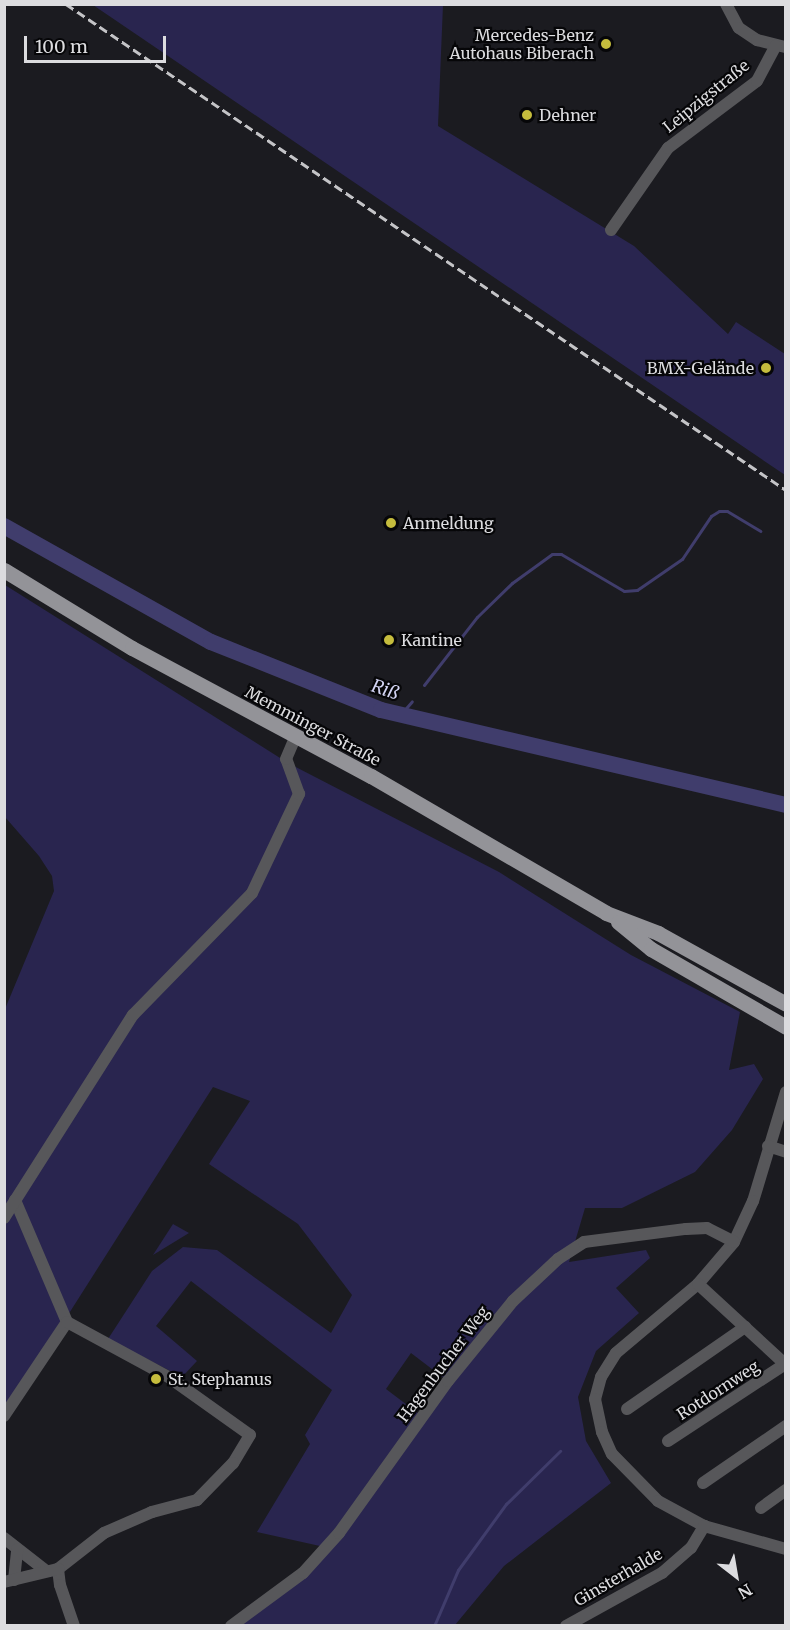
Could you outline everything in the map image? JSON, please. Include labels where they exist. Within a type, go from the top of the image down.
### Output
[{"type":"main road","name":"Memminger Straße","points":[[4,570],[132,648],[295,738],[371,776],[606,913],[651,949],[780,1023]]},
{"type":"main road","name":"Memminger Straße","points":[[606,913],[658,933],[786,1004]]},
{"type":"street","name":"Leipzigstraße","points":[[611,230],[668,148],[757,81],[781,46],[757,40],[739,28],[726,4]]},
{"type":"street","points":[[4,1218],[133,1015],[252,893],[299,794],[286,759],[295,738]]},
{"type":"street","points":[[780,1023],[786,1034]]},
{"type":"street","points":[[786,1092],[768,1146],[756,1193],[734,1242],[698,1284],[616,1353],[601,1377],[595,1399],[602,1432],[627,1473],[667,1508],[704,1526],[786,1550]]},
{"type":"street","points":[[768,1146],[786,1152]]},
{"type":"street","points":[[9,1581],[45,1570],[58,1569],[104,1533],[152,1512],[197,1500],[250,1439],[248,1432],[170,1378],[67,1322],[15,1200]]},
{"type":"street","name":"Hagenbucher Weg","points":[[231,1626],[303,1573],[339,1533],[455,1372],[513,1301],[558,1259],[584,1242],[686,1229],[706,1228],[734,1242]]},
{"type":"street","points":[[698,1284],[785,1364]]},
{"type":"street","points":[[4,1416],[67,1322]]},
{"type":"street","points":[[627,1409],[745,1327]]},
{"type":"street","name":"Rotdornweg","points":[[668,1441],[785,1364]]},
{"type":"street","points":[[703,1483],[786,1426]]},
{"type":"street","points":[[761,1508],[786,1490]]},
{"type":"street","name":"Ginsterhalde","points":[[566,1626],[662,1573],[692,1548],[704,1526]]},
{"type":"street","points":[[4,1538],[45,1570]]},
{"type":"street","points":[[9,1581],[17,1549]]},
{"type":"street","points":[[58,1569],[60,1585],[74,1626]]},
{"type":"shaded area","points":[[93,5],[443,5],[438,126],[634,246],[728,334],[736,322],[785,354],[785,475]]},
{"type":"shaded area","points":[[5,585],[288,763],[499,872],[631,955],[740,1012],[729,1070],[754,1064],[763,1079],[732,1130],[695,1172],[622,1208],[585,1208],[569,1262],[646,1250],[650,1258],[616,1288],[639,1313],[596,1351],[578,1397],[586,1441],[611,1483],[504,1566],[455,1625],[241,1625],[329,1548],[257,1532],[310,1444],[305,1435],[332,1390],[191,1281],[156,1326],[197,1361],[182,1377],[108,1339],[152,1271],[183,1247],[217,1250],[331,1333],[352,1295],[298,1224],[209,1164],[250,1101],[213,1087],[5,1414],[5,1009],[54,891],[52,876],[39,856],[5,817]],"holes":[[[411,1353],[445,1379],[419,1414],[386,1389]]]},
{"type":"shaded area","points":[[173,1224],[189,1233],[153,1255]]},
{"type":"waterway","points":[[424,685],[477,617],[512,583],[552,554],[561,554],[624,591],[637,590],[682,559],[711,516],[719,511],[727,511],[760,531]]},
{"type":"waterway","name":"Riß","points":[[4,526],[211,642],[381,710],[786,805]]},
{"type":"waterway","points":[[400,715],[412,701]]},
{"type":"waterway","points":[[434,1626],[458,1570],[506,1504],[560,1451]]},
{"type":"railway","points":[[66,4],[786,490]]},
{"type":"place","name":"Mercedes-Benz Autohaus Biberach","points":[[606,44]]},
{"type":"place","name":"Dehner","points":[[527,115]]},
{"type":"place","name":"BMX-Gelände","points":[[766,368]]},
{"type":"place","name":"Anmeldung","points":[[391,523]]},
{"type":"place","name":"Kantine","points":[[389,640]]},
{"type":"place","name":"St. Stephanus","points":[[156,1379]]}]
